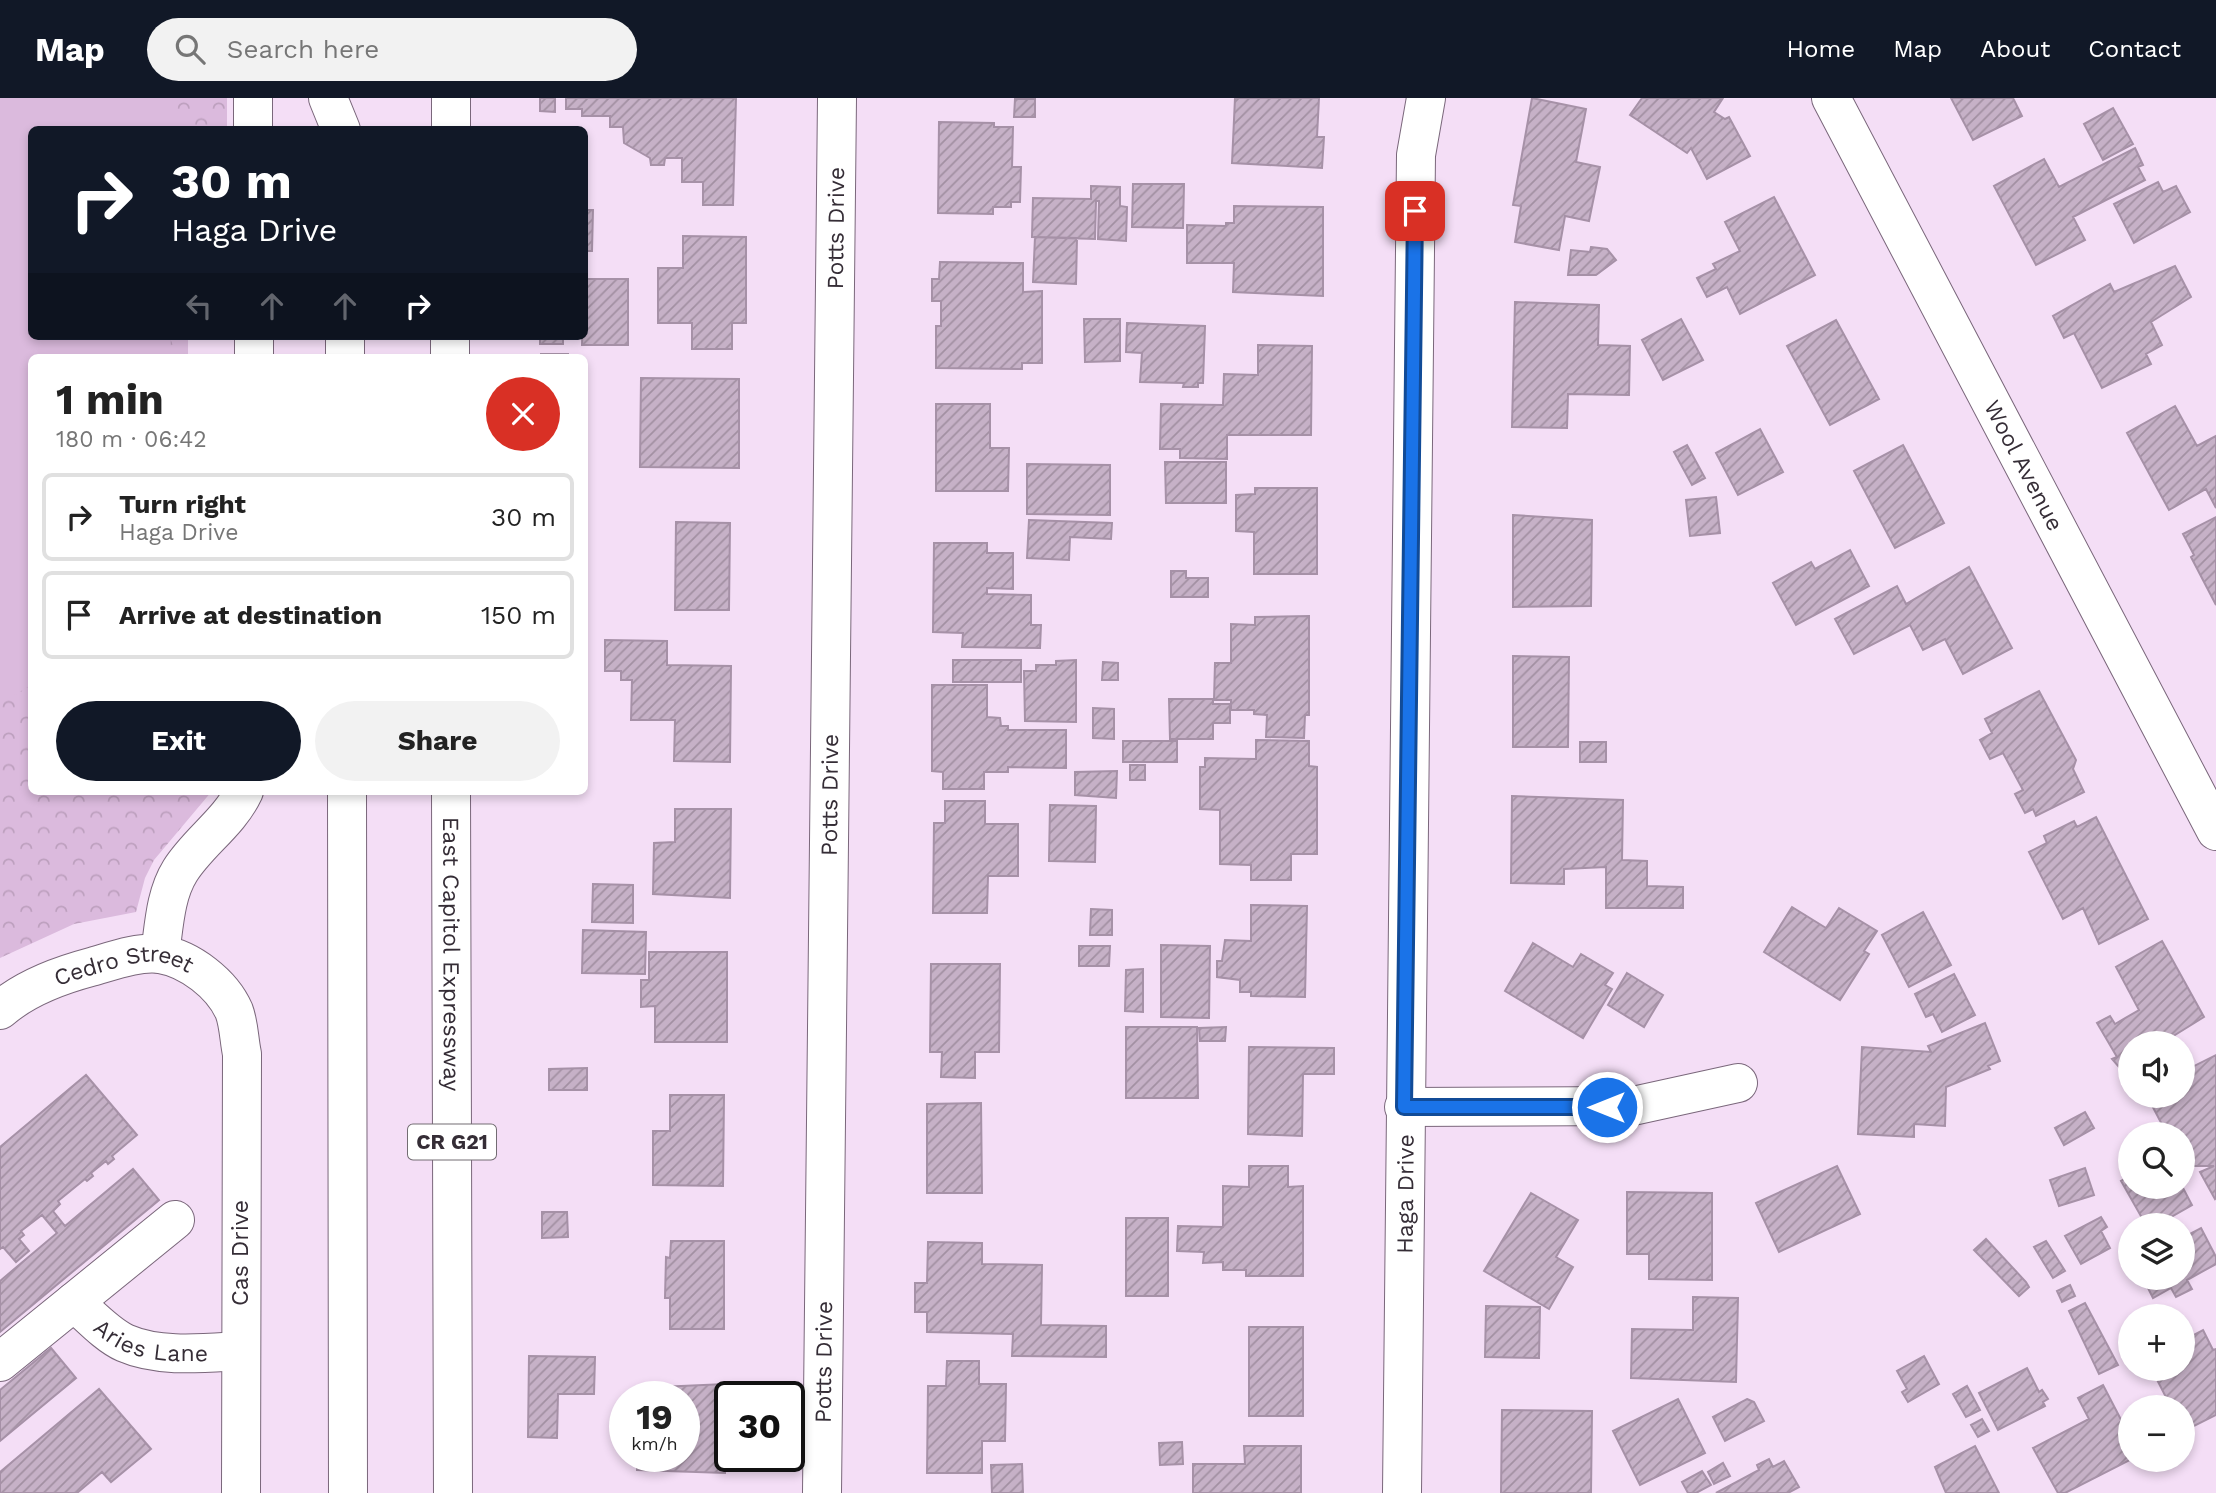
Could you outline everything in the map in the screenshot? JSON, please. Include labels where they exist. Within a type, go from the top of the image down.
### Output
[{"type":"main road","points":[[253,98],[253,126]]},
{"type":"main road","points":[[328,98],[341,126]]},
{"type":"main road","points":[[343,126],[345,98]]},
{"type":"main road","points":[[451,98],[451,126]]},
{"type":"main road","name":"Potts Drive","points":[[822,1493],[837,98]]},
{"type":"main road","name":"Haga Drive","points":[[1402,1493],[1416,155],[1426,98]]},
{"type":"main road","name":"Wool Avenue","points":[[1831,98],[2216,831]]},
{"type":"main road","points":[[160,954],[169,895],[180,870],[220,827],[241,795]]},
{"type":"main road","points":[[347,795],[348,1493]]},
{"type":"main road","name":"East Capitol Expressway","points":[[451,795],[453,1493]]},
{"type":"main road","name":"Cedro Street","points":[[0,1010],[11,1001],[71,972],[118,959],[160,954],[196,969],[222,991],[235,1013]]},
{"type":"main road","name":"Cas Drive","points":[[235,1013],[242,1054],[241,1493]]},
{"type":"main road","points":[[1404,1107],[1633,1107],[1738,1083]]},
{"type":"main road","name":"Aries Lane","points":[[0,1362],[175,1220]]},
{"type":"main road","name":"Aries Lane","points":[[74,1302],[122,1342],[144,1350],[202,1353],[240,1351]]},
{"type":"green space","points":[[0,98],[227,98],[227,126],[28,126],[28,340],[188,340],[188,354],[28,354],[28,795],[209,795],[154,860],[145,878],[136,912],[74,924],[0,958]]},
{"type":"green space","points":[[0,98],[178,98],[177,126],[28,126],[28,340],[171,340],[170,354],[28,354],[28,445],[14,441],[28,463],[28,687],[0,704]]},
{"type":"building","points":[[540,98],[555,98],[555,112],[540,111]]},
{"type":"building","points":[[566,98],[736,98],[733,205],[703,205],[703,182],[682,182],[682,158],[665,158],[664,165],[651,165],[650,158],[624,143],[623,127],[610,127],[610,116],[582,116],[582,109],[566,109]]},
{"type":"building","points":[[1235,98],[1319,98],[1317,137],[1324,137],[1322,168],[1232,163]]},
{"type":"building","points":[[1532,98],[1586,109],[1576,162],[1600,167],[1589,221],[1565,216],[1559,250],[1515,242],[1521,206],[1513,205]]},
{"type":"building","points":[[1642,98],[1723,98],[1714,112],[1725,119],[1729,117],[1750,156],[1707,179],[1691,148],[1687,153],[1630,115]]},
{"type":"building","points":[[1951,98],[2013,98],[2022,116],[1973,140]]},
{"type":"building","points":[[1015,99],[1035,99],[1035,117],[1014,117]]},
{"type":"building","points":[[2113,108],[2133,144],[2103,160],[2084,124]]},
{"type":"building","points":[[939,122],[994,123],[994,127],[1013,127],[1012,167],[1021,167],[1020,202],[1011,202],[1011,207],[993,207],[993,214],[938,213]]},
{"type":"building","points":[[2135,148],[2143,165],[2138,167],[2145,180],[2073,217],[2085,240],[2036,265],[1994,186],[2044,159],[2059,187]]},
{"type":"building","points":[[2158,182],[2163,192],[2176,186],[2190,212],[2134,243],[2114,204]]},
{"type":"building","points":[[1133,184],[1184,184],[1183,228],[1132,227]]},
{"type":"building","points":[[1091,186],[1120,187],[1120,206],[1127,207],[1126,241],[1098,239],[1099,201],[1096,201],[1095,239],[1032,237],[1033,198],[1091,199]]},
{"type":"building","points":[[1774,197],[1815,275],[1740,314],[1727,287],[1707,297],[1697,278],[1716,269],[1713,264],[1740,251],[1725,222]]},
{"type":"building","points":[[1234,206],[1323,207],[1323,296],[1233,292],[1234,263],[1187,263],[1187,225],[1226,226],[1226,223],[1234,223]]},
{"type":"building","points":[[588,210],[593,210],[592,251],[588,251]]},
{"type":"building","points":[[683,236],[746,237],[746,323],[732,323],[732,349],[692,349],[692,323],[658,323],[658,268],[683,268]]},
{"type":"building","points":[[1035,237],[1077,238],[1076,284],[1033,282]]},
{"type":"building","points":[[1591,247],[1607,249],[1616,260],[1596,275],[1568,275],[1571,250],[1590,252]]},
{"type":"building","points":[[940,262],[1023,263],[1023,292],[1042,291],[1042,363],[1022,363],[1022,369],[936,368],[936,326],[941,326],[941,301],[932,301],[932,279],[939,279]]},
{"type":"building","points":[[2175,266],[2191,297],[2151,322],[2162,345],[2146,354],[2151,364],[2102,388],[2074,333],[2064,338],[2053,316],[2110,284],[2114,292]]},
{"type":"building","points":[[588,279],[628,279],[628,345],[582,345],[582,340],[588,340]]},
{"type":"building","points":[[1515,302],[1599,305],[1598,345],[1630,346],[1629,395],[1568,394],[1567,428],[1512,427]]},
{"type":"building","points":[[1084,319],[1120,319],[1120,361],[1085,362]]},
{"type":"building","points":[[1681,319],[1703,360],[1663,380],[1642,340]]},
{"type":"building","points":[[1836,320],[1879,399],[1830,425],[1787,346]]},
{"type":"building","points":[[1127,323],[1205,326],[1203,383],[1198,383],[1198,387],[1183,387],[1184,383],[1140,382],[1142,353],[1126,352]]},
{"type":"building","points":[[540,340],[563,340],[563,344],[540,344]]},
{"type":"building","points":[[1258,345],[1312,346],[1311,435],[1227,435],[1227,459],[1180,458],[1180,449],[1160,449],[1161,404],[1223,405],[1224,374],[1258,375]]},
{"type":"building","points":[[641,378],[739,379],[739,468],[640,467]]},
{"type":"building","points":[[936,404],[990,404],[990,448],[1009,448],[1008,491],[936,491]]},
{"type":"building","points":[[2175,406],[2197,446],[2216,436],[2216,508],[2206,489],[2169,510],[2127,433]]},
{"type":"building","points":[[1760,429],[1783,472],[1738,495],[1716,453]]},
{"type":"building","points":[[1687,445],[1705,478],[1692,485],[1674,452]]},
{"type":"building","points":[[1903,445],[1944,523],[1895,548],[1854,471]]},
{"type":"building","points":[[1165,462],[1226,462],[1226,503],[1166,503]]},
{"type":"building","points":[[1027,464],[1110,465],[1110,515],[1027,514]]},
{"type":"building","points":[[1255,488],[1317,488],[1317,574],[1254,574],[1254,532],[1236,531],[1236,495],[1255,494]]},
{"type":"building","points":[[1716,497],[1720,533],[1690,536],[1686,500]]},
{"type":"building","points":[[1513,515],[1592,520],[1591,606],[1513,607]]},
{"type":"building","points":[[2216,517],[2216,605],[2191,557],[2194,555],[2183,534]]},
{"type":"building","points":[[1029,520],[1112,523],[1111,539],[1070,537],[1069,560],[1027,558]]},
{"type":"building","points":[[676,522],[730,523],[729,610],[675,610]]},
{"type":"building","points":[[934,543],[987,543],[987,553],[1013,553],[1013,589],[987,588],[987,594],[1031,595],[1031,625],[1041,625],[1040,648],[962,647],[963,633],[933,632]]},
{"type":"building","points":[[1850,550],[1869,586],[1796,625],[1773,583],[1811,562],[1815,569]]},
{"type":"building","points":[[1969,567],[2012,648],[1963,674],[1945,639],[1923,650],[1910,625],[1854,654],[1835,619],[1897,586],[1906,604]]},
{"type":"building","points":[[1171,571],[1186,571],[1186,578],[1208,578],[1208,597],[1171,597]]},
{"type":"building","points":[[1309,616],[1309,715],[1305,715],[1304,738],[1266,737],[1267,715],[1254,714],[1254,710],[1231,710],[1231,700],[1214,700],[1215,663],[1231,663],[1231,624],[1255,625],[1255,617]]},
{"type":"building","points":[[605,640],[667,641],[667,665],[731,666],[730,762],[674,761],[675,720],[631,720],[632,680],[621,680],[621,671],[605,671]]},
{"type":"building","points":[[1513,656],[1569,657],[1568,747],[1513,747]]},
{"type":"building","points":[[953,660],[1021,660],[1021,682],[953,682]]},
{"type":"building","points":[[1076,660],[1076,722],[1025,721],[1024,671],[1036,671],[1036,665],[1056,665],[1056,661]]},
{"type":"building","points":[[1103,662],[1118,663],[1118,680],[1102,680]]},
{"type":"building","points":[[932,685],[987,685],[987,717],[1000,718],[1001,726],[1008,726],[1008,730],[1066,730],[1066,768],[1008,767],[1008,772],[984,772],[984,789],[943,789],[943,772],[932,771]]},
{"type":"building","points":[[2039,691],[2076,760],[2073,769],[2084,792],[2036,816],[2033,809],[2025,813],[2015,794],[2023,790],[2003,753],[1990,759],[1980,740],[1992,733],[1985,719]]},
{"type":"building","points":[[1169,699],[1213,699],[1213,704],[1230,704],[1230,723],[1213,723],[1213,739],[1170,739]]},
{"type":"building","points":[[1093,708],[1114,709],[1114,739],[1093,738]]},
{"type":"building","points":[[1256,740],[1309,741],[1309,766],[1317,767],[1317,854],[1291,854],[1291,880],[1251,880],[1251,865],[1220,864],[1220,810],[1200,809],[1200,767],[1205,767],[1205,758],[1256,759]]},
{"type":"building","points":[[1123,741],[1177,741],[1177,762],[1123,762]]},
{"type":"building","points":[[1580,742],[1606,742],[1606,762],[1580,762]]},
{"type":"building","points":[[1130,765],[1145,765],[1145,780],[1130,780]]},
{"type":"building","points":[[1117,771],[1116,798],[1075,795],[1075,772]]},
{"type":"building","points":[[1512,796],[1623,800],[1622,860],[1647,861],[1647,886],[1683,887],[1683,908],[1606,908],[1606,867],[1564,869],[1564,884],[1511,883]]},
{"type":"building","points":[[945,801],[985,801],[985,824],[1018,824],[1018,876],[988,876],[987,913],[933,913],[934,823],[945,823]]},
{"type":"building","points":[[1050,805],[1096,806],[1095,862],[1049,861]]},
{"type":"building","points":[[675,809],[731,809],[730,898],[653,894],[654,843],[675,842]]},
{"type":"building","points":[[2096,817],[2148,919],[2099,944],[2083,908],[2063,919],[2029,852],[2047,843],[2044,836],[2074,821],[2077,827]]},
{"type":"building","points":[[593,884],[633,885],[633,923],[592,922]]},
{"type":"building","points":[[1251,905],[1307,906],[1305,997],[1251,996],[1251,992],[1240,992],[1240,980],[1217,977],[1217,961],[1222,961],[1225,940],[1251,941]]},
{"type":"building","points":[[1792,907],[1826,928],[1839,908],[1877,931],[1864,951],[1869,954],[1840,1000],[1764,952]]},
{"type":"building","points":[[1091,909],[1112,910],[1112,935],[1090,935]]},
{"type":"building","points":[[1923,912],[1951,965],[1909,987],[1882,935]]},
{"type":"building","points":[[583,930],[646,932],[645,974],[582,973]]},
{"type":"building","points":[[2162,941],[2204,1017],[2181,1031],[2118,1031],[2118,1066],[2112,1059],[2117,1057],[2097,1023],[2110,1016],[2115,1024],[2139,1010],[2116,967]]},
{"type":"building","points":[[1533,943],[1573,967],[1581,954],[1613,973],[1605,985],[1612,989],[1583,1038],[1505,991]]},
{"type":"building","points":[[1161,945],[1210,946],[1209,1018],[1161,1017]]},
{"type":"building","points":[[1079,946],[1110,946],[1109,966],[1079,966]]},
{"type":"building","points":[[649,952],[727,952],[727,1042],[655,1042],[655,1006],[641,1007],[641,980],[649,980]]},
{"type":"building","points":[[931,964],[1000,964],[999,1052],[975,1052],[975,1078],[941,1077],[942,1052],[930,1052]]},
{"type":"building","points":[[1143,969],[1143,1012],[1125,1011],[1126,970]]},
{"type":"building","points":[[1627,973],[1663,995],[1644,1027],[1608,1005]]},
{"type":"building","points":[[1954,974],[1975,1015],[1942,1032],[1933,1014],[1926,1017],[1915,994]]},
{"type":"building","points":[[1985,1023],[2000,1061],[1988,1066],[1990,1069],[1946,1087],[1945,1126],[1914,1124],[1914,1137],[1858,1134],[1862,1047],[1931,1052],[1928,1046]]},
{"type":"building","points":[[1126,1027],[1197,1027],[1198,1098],[1126,1098]]},
{"type":"building","points":[[1226,1027],[1225,1041],[1200,1041],[1199,1028]]},
{"type":"building","points":[[1249,1047],[1334,1048],[1334,1074],[1303,1074],[1302,1136],[1248,1134]]},
{"type":"building","points":[[2216,1055],[2215,1199],[2200,1172],[2214,1166],[2195,1166],[2195,1122],[2161,1122],[2153,1108],[2195,1108],[2195,1066]]},
{"type":"building","points":[[587,1068],[587,1090],[549,1090],[549,1069]]},
{"type":"building","points":[[86,1075],[137,1135],[112,1156],[114,1159],[108,1164],[106,1161],[91,1173],[93,1176],[87,1181],[85,1179],[58,1201],[60,1204],[53,1211],[65,1226],[133,1169],[159,1200],[0,1332],[0,1281],[57,1233],[42,1215],[21,1231],[24,1235],[19,1239],[29,1251],[16,1262],[3,1247],[0,1249],[0,1147]]},
{"type":"building","points":[[670,1095],[724,1095],[723,1186],[653,1185],[653,1131],[670,1131]]},
{"type":"building","points":[[981,1103],[982,1193],[927,1193],[927,1104]]},
{"type":"building","points":[[2085,1112],[2094,1128],[2064,1145],[2055,1128]]},
{"type":"building","points":[[1249,1166],[1288,1166],[1288,1187],[1303,1186],[1303,1276],[1246,1276],[1246,1270],[1223,1270],[1223,1262],[1203,1263],[1204,1252],[1177,1251],[1178,1226],[1223,1227],[1223,1186],[1249,1187]]},
{"type":"building","points":[[1837,1166],[1860,1214],[1779,1252],[1756,1203]]},
{"type":"building","points":[[2085,1168],[2094,1195],[2059,1206],[2050,1180]]},
{"type":"building","points":[[1627,1192],[1712,1193],[1712,1280],[1649,1279],[1649,1254],[1627,1254]]},
{"type":"building","points":[[1531,1193],[1578,1220],[1556,1257],[1573,1267],[1549,1309],[1484,1271]]},
{"type":"building","points":[[2131,1199],[2189,1199],[2192,1205],[2178,1213],[2139,1213]]},
{"type":"building","points":[[542,1212],[567,1212],[568,1237],[542,1238]]},
{"type":"building","points":[[2101,1217],[2107,1227],[2101,1231],[2110,1248],[2081,1264],[2065,1236]]},
{"type":"building","points":[[1126,1218],[1168,1218],[1168,1296],[1126,1296]]},
{"type":"building","points":[[2201,1228],[2216,1257],[2216,1264],[2195,1276],[2195,1231]]},
{"type":"building","points":[[1986,1239],[2029,1287],[2019,1296],[1974,1250]]},
{"type":"building","points":[[671,1241],[724,1241],[724,1329],[670,1329],[670,1298],[665,1298],[666,1257],[670,1258]]},
{"type":"building","points":[[2046,1241],[2065,1271],[2053,1278],[2034,1247]]},
{"type":"building","points":[[928,1242],[982,1243],[982,1264],[1042,1265],[1041,1325],[1106,1326],[1106,1357],[1012,1356],[1013,1334],[927,1332],[927,1312],[915,1312],[915,1283],[927,1283]]},
{"type":"building","points":[[2070,1285],[2075,1296],[2062,1302],[2057,1291]]},
{"type":"building","points":[[2149,1290],[2167,1290],[2153,1298]]},
{"type":"building","points":[[2172,1290],[2190,1290],[2176,1297]]},
{"type":"building","points":[[1693,1297],[1738,1298],[1736,1382],[1631,1378],[1632,1329],[1693,1330]]},
{"type":"building","points":[[2085,1303],[2118,1365],[2099,1374],[2069,1311]]},
{"type":"building","points":[[1486,1306],[1540,1307],[1539,1358],[1485,1357]]},
{"type":"building","points":[[1249,1327],[1303,1327],[1303,1416],[1249,1416]]},
{"type":"building","points":[[2203,1330],[2213,1350],[2216,1349],[2216,1415],[2195,1426],[2195,1395],[2165,1395],[2158,1381],[2195,1381],[2195,1334]]},
{"type":"building","points":[[51,1348],[76,1378],[0,1441],[0,1390]]},
{"type":"building","points":[[529,1356],[595,1357],[594,1394],[558,1394],[557,1438],[528,1437]]},
{"type":"building","points":[[1924,1356],[1939,1384],[1908,1402],[1902,1392],[1907,1389],[1897,1371]]},
{"type":"building","points":[[947,1361],[979,1361],[979,1384],[1006,1384],[1005,1441],[982,1441],[982,1473],[927,1473],[928,1386],[946,1386]]},
{"type":"building","points":[[2027,1368],[2039,1392],[2042,1390],[2048,1399],[2043,1402],[2045,1406],[1998,1430],[1979,1393]]},
{"type":"building","points":[[714,1384],[714,1472],[725,1473],[696,1472],[700,1472],[700,1385]]},
{"type":"building","points":[[2103,1385],[2118,1414],[2118,1466],[2065,1493],[2058,1493],[2033,1448],[2089,1419],[2078,1398]]},
{"type":"building","points":[[1967,1386],[1980,1410],[1966,1417],[1953,1394]]},
{"type":"building","points":[[99,1389],[151,1449],[111,1482],[102,1472],[77,1493],[0,1493],[0,1472]]},
{"type":"building","points":[[1678,1399],[1705,1453],[1640,1485],[1613,1431]]},
{"type":"building","points":[[1747,1399],[1754,1402],[1764,1421],[1725,1441],[1713,1417]]},
{"type":"building","points":[[1502,1410],[1592,1411],[1591,1493],[1501,1493]]},
{"type":"building","points":[[1982,1419],[1989,1431],[1978,1437],[1971,1425]]},
{"type":"building","points":[[1182,1442],[1183,1464],[1160,1465],[1159,1443]]},
{"type":"building","points":[[1244,1446],[1301,1446],[1301,1493],[1193,1493],[1193,1464],[1245,1464]]},
{"type":"building","points":[[1975,1446],[1999,1493],[1946,1493],[1935,1467]]},
{"type":"building","points":[[1769,1459],[1773,1467],[1784,1461],[1799,1487],[1788,1493],[1716,1493],[1759,1470],[1757,1465]]},
{"type":"building","points":[[1723,1463],[1730,1476],[1714,1484],[1708,1472]]},
{"type":"building","points":[[1022,1464],[1023,1493],[992,1493],[991,1465]]},
{"type":"building","points":[[1702,1471],[1711,1485],[1696,1493],[1688,1493],[1682,1482]]},
{"type":"route","points":[[1415,211],[1404,1107],[1607,1107]]}]
